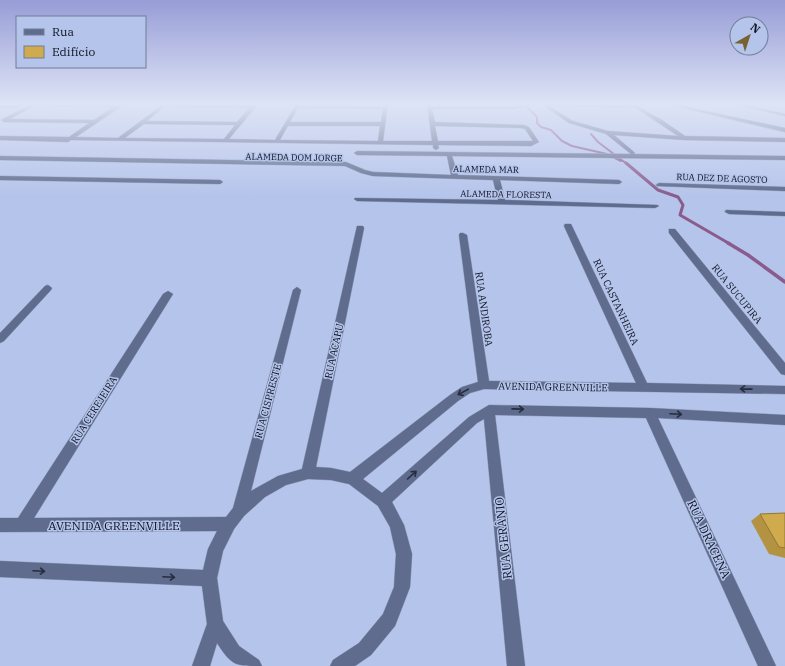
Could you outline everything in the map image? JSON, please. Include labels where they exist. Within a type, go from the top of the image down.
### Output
[{"type":"street","points":[[68,140],[77,134]]},
{"type":"street","points":[[119,140],[127,134]]},
{"type":"street","points":[[225,141],[231,134]]},
{"type":"street","points":[[276,142],[280,134]]},
{"type":"street","points":[[380,143],[381,134]]},
{"type":"street","points":[[434,134],[436,154]]},
{"type":"street","points":[[0,138],[380,143],[536,143],[531,134]]},
{"type":"street","points":[[609,134],[632,153]]},
{"type":"street","points":[[617,134],[684,138],[785,140]]},
{"type":"street","points":[[678,134],[684,138]]},
{"type":"street","points":[[357,153],[785,158]]},
{"type":"street","points":[[449,154],[455,177]]},
{"type":"street","name":"ALAMEDA DOM JORGE","points":[[0,158],[346,164],[353,167]]},
{"type":"street","name":"ALAMEDA DOM JORGE","points":[[0,162],[353,167]]},
{"type":"street","name":"ALAMEDA MAR","points":[[353,167],[363,172],[373,174],[619,182]]},
{"type":"street","points":[[0,178],[220,182]]},
{"type":"street","points":[[496,178],[502,203]]},
{"type":"street","name":"RUA DEZ DE AGOSTO","points":[[659,185],[785,189]]},
{"type":"street","name":"ALAMEDA FLORESTA","points":[[357,199],[655,206]]},
{"type":"street","points":[[729,212],[785,214]]},
{"type":"street","name":"RUA CASTANHEIRA","points":[[568,226],[644,388]]},
{"type":"street","name":"RUA ACAPU","points":[[308,473],[360,228]]},
{"type":"street","name":"RUA SUCUPIRA","points":[[672,231],[785,371]]},
{"type":"street","name":"RUA ANDIROBA","points":[[463,235],[484,385]]},
{"type":"street","points":[[0,339],[48,288]]},
{"type":"street","name":"RUA CISPRESTE","points":[[239,511],[297,290]]},
{"type":"street","name":"RUA CEREJEIRA","points":[[21,526],[168,294]]},
{"type":"street","name":"AVENIDA GREENVILLE","points":[[352,479],[454,398],[466,390],[484,385],[785,390]]},
{"type":"street","points":[[383,501],[473,420],[489,410],[650,413],[785,420]]},
{"type":"street","name":"RUA GERÂNIO","points":[[489,410],[516,666]]},
{"type":"street","name":"RUA DRACENA","points":[[650,413],[767,666]]},
{"type":"street","points":[[253,666],[233,652],[215,624],[209,578],[216,549],[229,524],[239,511],[260,492],[283,480],[308,473],[330,474],[352,479],[383,501],[397,524],[404,554],[402,587],[389,620],[365,649],[339,666]]},
{"type":"street","name":"AVENIDA GREENVILLE","points":[[0,525],[229,524]]},
{"type":"street","points":[[0,569],[209,578]]},
{"type":"street","points":[[201,666],[215,624]]},
{"type":"building","points":[[785,513],[785,548],[779,547],[760,514]]},
{"type":"waterway","points":[[555,134],[562,141],[572,146],[607,154],[621,161]]},
{"type":"waterway","points":[[591,134],[598,142],[627,164]]},
{"type":"waterway","points":[[626,163],[658,190],[678,197],[683,205],[680,215],[730,244]]},
{"type":"waterway","points":[[728,243],[748,255],[785,282]]}]
